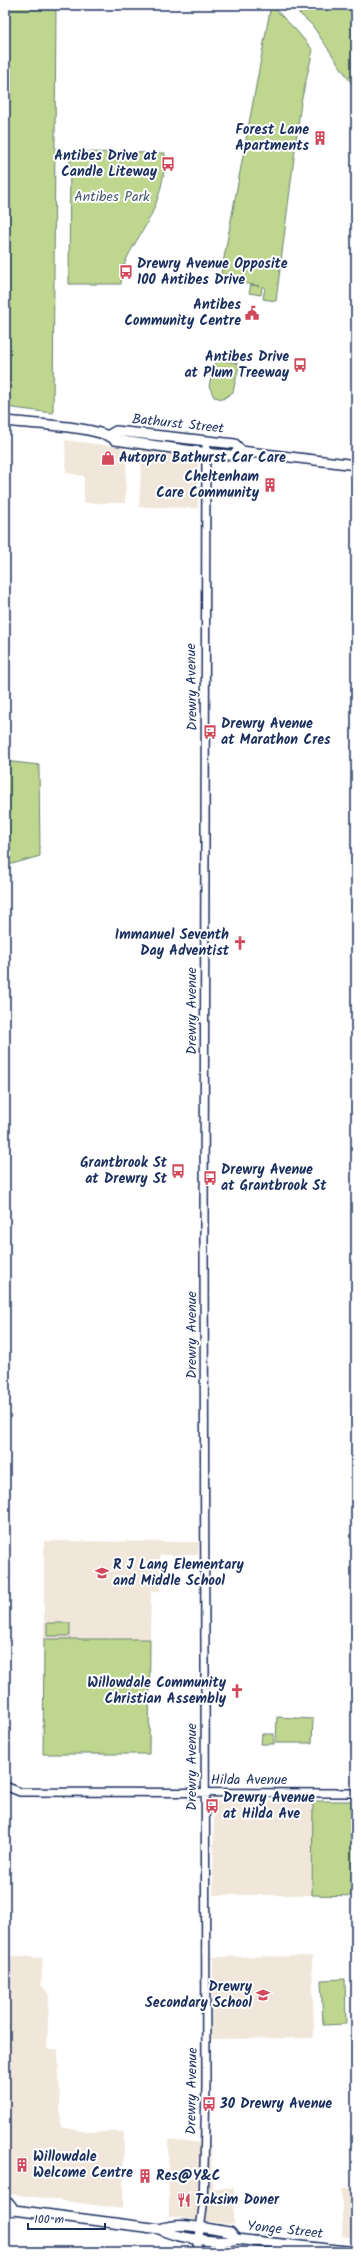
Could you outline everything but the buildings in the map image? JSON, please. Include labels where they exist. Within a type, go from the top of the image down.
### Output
[{"type":"main road","name":"Bathurst Street","points":[[5,421],[108,434],[116,431],[235,444],[241,451]]},
{"type":"main road","name":"Bathurst Street","points":[[108,434],[115,440],[205,452],[232,455],[241,451],[356,465]]},
{"type":"main road","name":"Yonge Street","points":[[5,2203],[10,2204],[10,2211],[160,2229],[172,2235],[224,2242],[236,2239],[356,2252]]},
{"type":"main road","name":"Yonge Street","points":[[160,2229],[172,2225],[200,2227],[230,2232],[236,2239]]},
{"type":"street","name":"Drewry Avenue","points":[[197,2252],[203,2206],[206,2087],[206,442]]},
{"type":"street","name":"Hilda Avenue","points":[[5,1786],[20,1792],[46,1793],[356,1793]]},
{"type":"shaded area","points":[[65,440],[127,448],[125,503],[84,503],[84,476],[66,473]]},
{"type":"shaded area","points":[[142,449],[198,458],[198,508],[139,507]]},
{"type":"shaded area","name":"R J Lang Elementary and Middle School","points":[[44,1541],[199,1542],[198,1555],[160,1555],[160,1591],[151,1591],[150,1639],[44,1639]]},
{"type":"shaded area","points":[[214,1801],[313,1801],[312,1895],[213,1895]]},
{"type":"shaded area","points":[[12,1956],[43,1958],[41,1985],[49,1994],[47,2049],[58,2049],[61,2127],[87,2132],[124,2132],[123,2209],[5,2193],[5,1966]]},
{"type":"shaded area","name":"Drewry Secondary School","points":[[312,1956],[314,2038],[211,2039],[213,1957]]},
{"type":"shaded area","points":[[168,2139],[211,2144],[212,2188],[234,2188],[234,2225],[169,2216]]},
{"type":"shaded area","points":[[356,2188],[356,2238],[342,2236],[342,2189]]},
{"type":"green space","points":[[5,5],[56,5],[53,413],[5,407]]},
{"type":"green space","points":[[271,5],[313,50],[301,102],[276,301],[263,299],[265,287],[262,287],[261,295],[249,293],[251,285],[259,286],[238,282],[239,277],[221,274]]},
{"type":"green space","points":[[290,5],[356,5],[356,90],[312,25]]},
{"type":"green space","name":"Antibes Park","points":[[70,152],[165,153],[164,171],[158,198],[147,223],[126,260],[121,284],[69,284]]},
{"type":"green space","points":[[219,359],[237,363],[239,366],[233,392],[223,399],[214,397],[209,386],[215,361]]},
{"type":"green space","points":[[5,761],[39,765],[40,856],[5,866]]},
{"type":"green space","points":[[47,1623],[70,1623],[70,1636],[47,1636]]},
{"type":"green space","points":[[44,1639],[150,1639],[149,1754],[43,1754]]},
{"type":"green space","points":[[277,1717],[313,1719],[312,1743],[276,1743]]},
{"type":"green space","points":[[262,1734],[274,1734],[274,1744],[261,1744]]},
{"type":"green space","points":[[313,1801],[356,1801],[356,1896],[312,1895]]},
{"type":"green space","points":[[345,1979],[346,2024],[323,2025],[321,1980]]},
{"type":"place","name":"Forest Lane Apartments","points":[[320,138]]},
{"type":"place","name":"Antibes Drive at Candle Liteway","points":[[168,164]]},
{"type":"place","name":"Drewry Avenue Opposite 100 Antibes Drive","points":[[126,272]]},
{"type":"place","name":"Antibes Community Centre","points":[[252,313]]},
{"type":"place","name":"Antibes Drive at Plum Treeway","points":[[300,365]]},
{"type":"place","name":"Autopro Bathurst Car Care","points":[[108,458]]},
{"type":"place","name":"Cheltenham Care Community","points":[[270,485]]},
{"type":"place","name":"Drewry Avenue at Marathon Cres","points":[[210,732]]},
{"type":"place","name":"Immanuel Seventh Day Adventist","points":[[240,943]]},
{"type":"place","name":"Grantbrook St at Drewry St","points":[[178,1171]]},
{"type":"place","name":"Drewry Avenue at Grantbrook St","points":[[210,1178]]},
{"type":"place","name":"R J Lang Elementary and Middle School","points":[[102,1573]]},
{"type":"place","name":"Willowdale Community Christian Assembly","points":[[237,1691]]},
{"type":"place","name":"Drewry Avenue at Hilda Ave","points":[[212,1806]]},
{"type":"place","name":"Drewry Secondary School","points":[[263,1995]]},
{"type":"place","name":"30 Drewry Avenue","points":[[209,2104]]},
{"type":"place","name":"Willowdale Welcome Centre","points":[[22,2165]]},
{"type":"place","name":"Res@Y&C","points":[[145,2176]]},
{"type":"place","name":"Taksim Doner","points":[[184,2200]]}]
